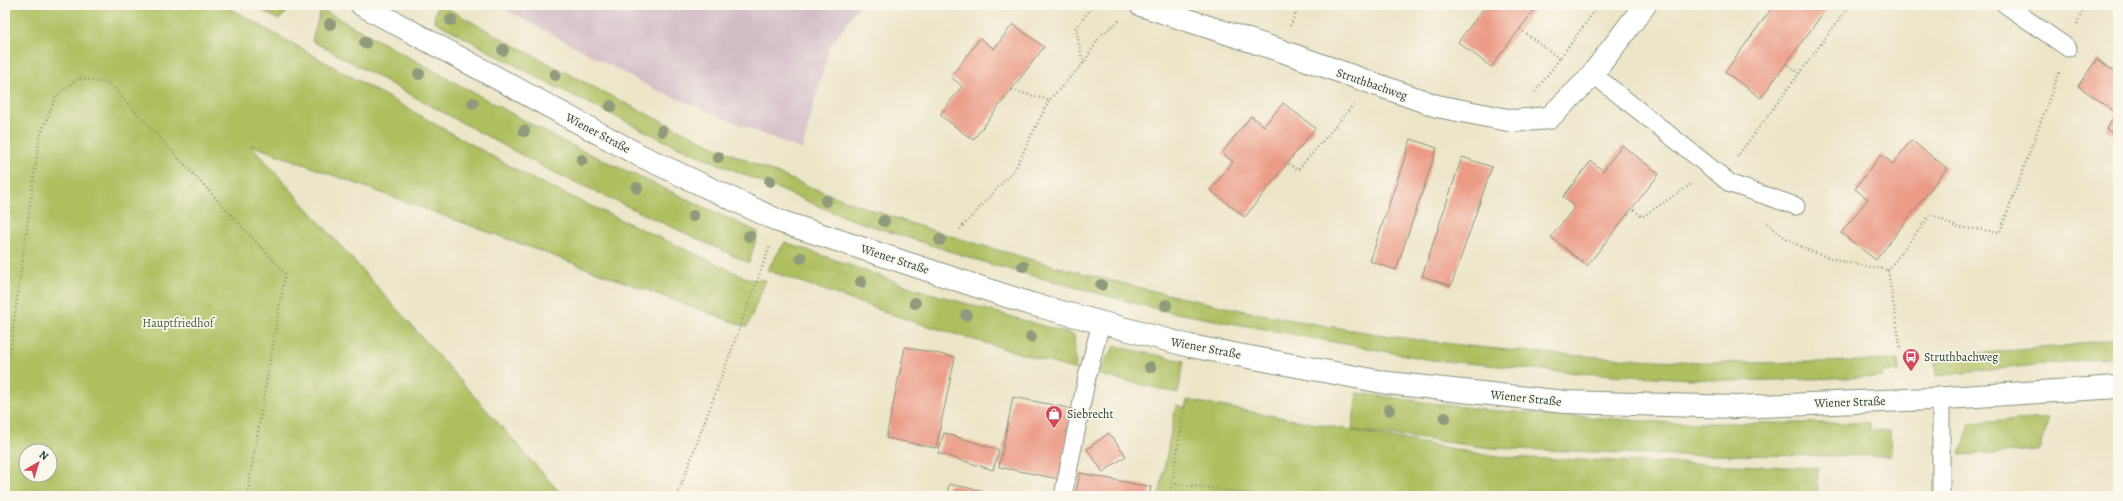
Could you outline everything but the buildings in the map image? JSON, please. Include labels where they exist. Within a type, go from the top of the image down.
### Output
[{"type":"main road","name":"Wiener Straße","points":[[362,5],[640,155],[779,221],[1031,304],[1190,346],[1388,383],[1565,402],[1736,407],[2118,388]]},
{"type":"main road","name":"Struthbachweg","points":[[1141,5],[1279,50],[1437,106],[1513,121],[1550,118],[1593,74],[1644,5]]},
{"type":"lane","points":[[2006,5],[2068,48]]},
{"type":"lane","points":[[1593,74],[1731,184],[1796,206]]},
{"type":"lane","points":[[1063,496],[1087,377],[1101,323]]},
{"type":"lane","points":[[1941,398],[1942,496]]},
{"type":"path","points":[[1083,64],[1076,28],[1093,5]]},
{"type":"path","points":[[1520,121],[1522,109],[1599,5]]},
{"type":"path","points":[[1842,5],[1847,9]]},
{"type":"path","points":[[1735,160],[1850,5]]},
{"type":"path","points":[[1901,350],[1888,270],[1931,214],[1956,227],[2000,232],[2085,5]]},
{"type":"path","points":[[960,229],[1015,169],[1049,100],[1083,64],[1100,35],[1123,18]]},
{"type":"path","points":[[1520,29],[1560,59]]},
{"type":"path","points":[[1786,63],[1799,73]]},
{"type":"path","points":[[5,388],[39,139],[56,96],[79,78],[110,84],[285,273],[247,496]]},
{"type":"path","points":[[1288,164],[1298,170],[1372,84]]},
{"type":"path","points":[[1012,90],[1049,100]]},
{"type":"path","points":[[1634,210],[1642,217],[1713,170]]},
{"type":"path","points":[[677,496],[779,221]]},
{"type":"path","points":[[1767,221],[1777,232],[1796,244],[1841,262],[1888,270]]},
{"type":"path","points":[[1170,496],[1187,400]]},
{"type":"path","points":[[1172,483],[1269,496]]},
{"type":"shaded area","points":[[497,5],[859,5],[829,48],[802,150],[656,90]]},
{"type":"green space","name":"Hauptfriedhof","points":[[5,5],[224,5],[531,178],[749,279],[766,280],[747,327],[251,145],[563,496],[5,496]]},
{"type":"green space","points":[[252,5],[293,5],[279,20]]},
{"type":"green space","points":[[437,5],[441,5],[636,109],[787,178],[865,208],[944,234],[1116,282],[1249,312],[1382,335],[1449,344],[1584,356],[1699,362],[1757,363],[1898,360],[1899,371],[1883,372],[1882,377],[1732,381],[1577,373],[1432,360],[1160,310],[993,265],[847,218],[667,142],[538,78],[434,21]]},
{"type":"green space","points":[[321,9],[560,140],[758,232],[749,263],[547,169],[312,41]]},
{"type":"green space","points":[[785,242],[916,289],[1074,335],[1076,370],[911,321],[767,270]]},
{"type":"green space","points":[[2118,338],[2118,356],[1936,376],[1934,357],[2065,346]]},
{"type":"green space","points":[[1115,346],[1184,361],[1178,393],[1095,374]]},
{"type":"green space","points":[[1357,393],[1486,410],[1673,423],[1870,423],[1870,430],[1890,431],[1891,456],[1676,455],[1491,448],[1352,430]]},
{"type":"green space","points":[[1187,400],[1497,457],[1818,468],[1817,496],[1159,496],[1176,405],[1185,408]]},
{"type":"green space","points":[[2049,418],[2039,450],[1960,455],[1970,423]]},
{"type":"place","name":"Struthbachweg","points":[[1911,372]]},
{"type":"place","name":"Siebrecht","points":[[1054,429]]}]
